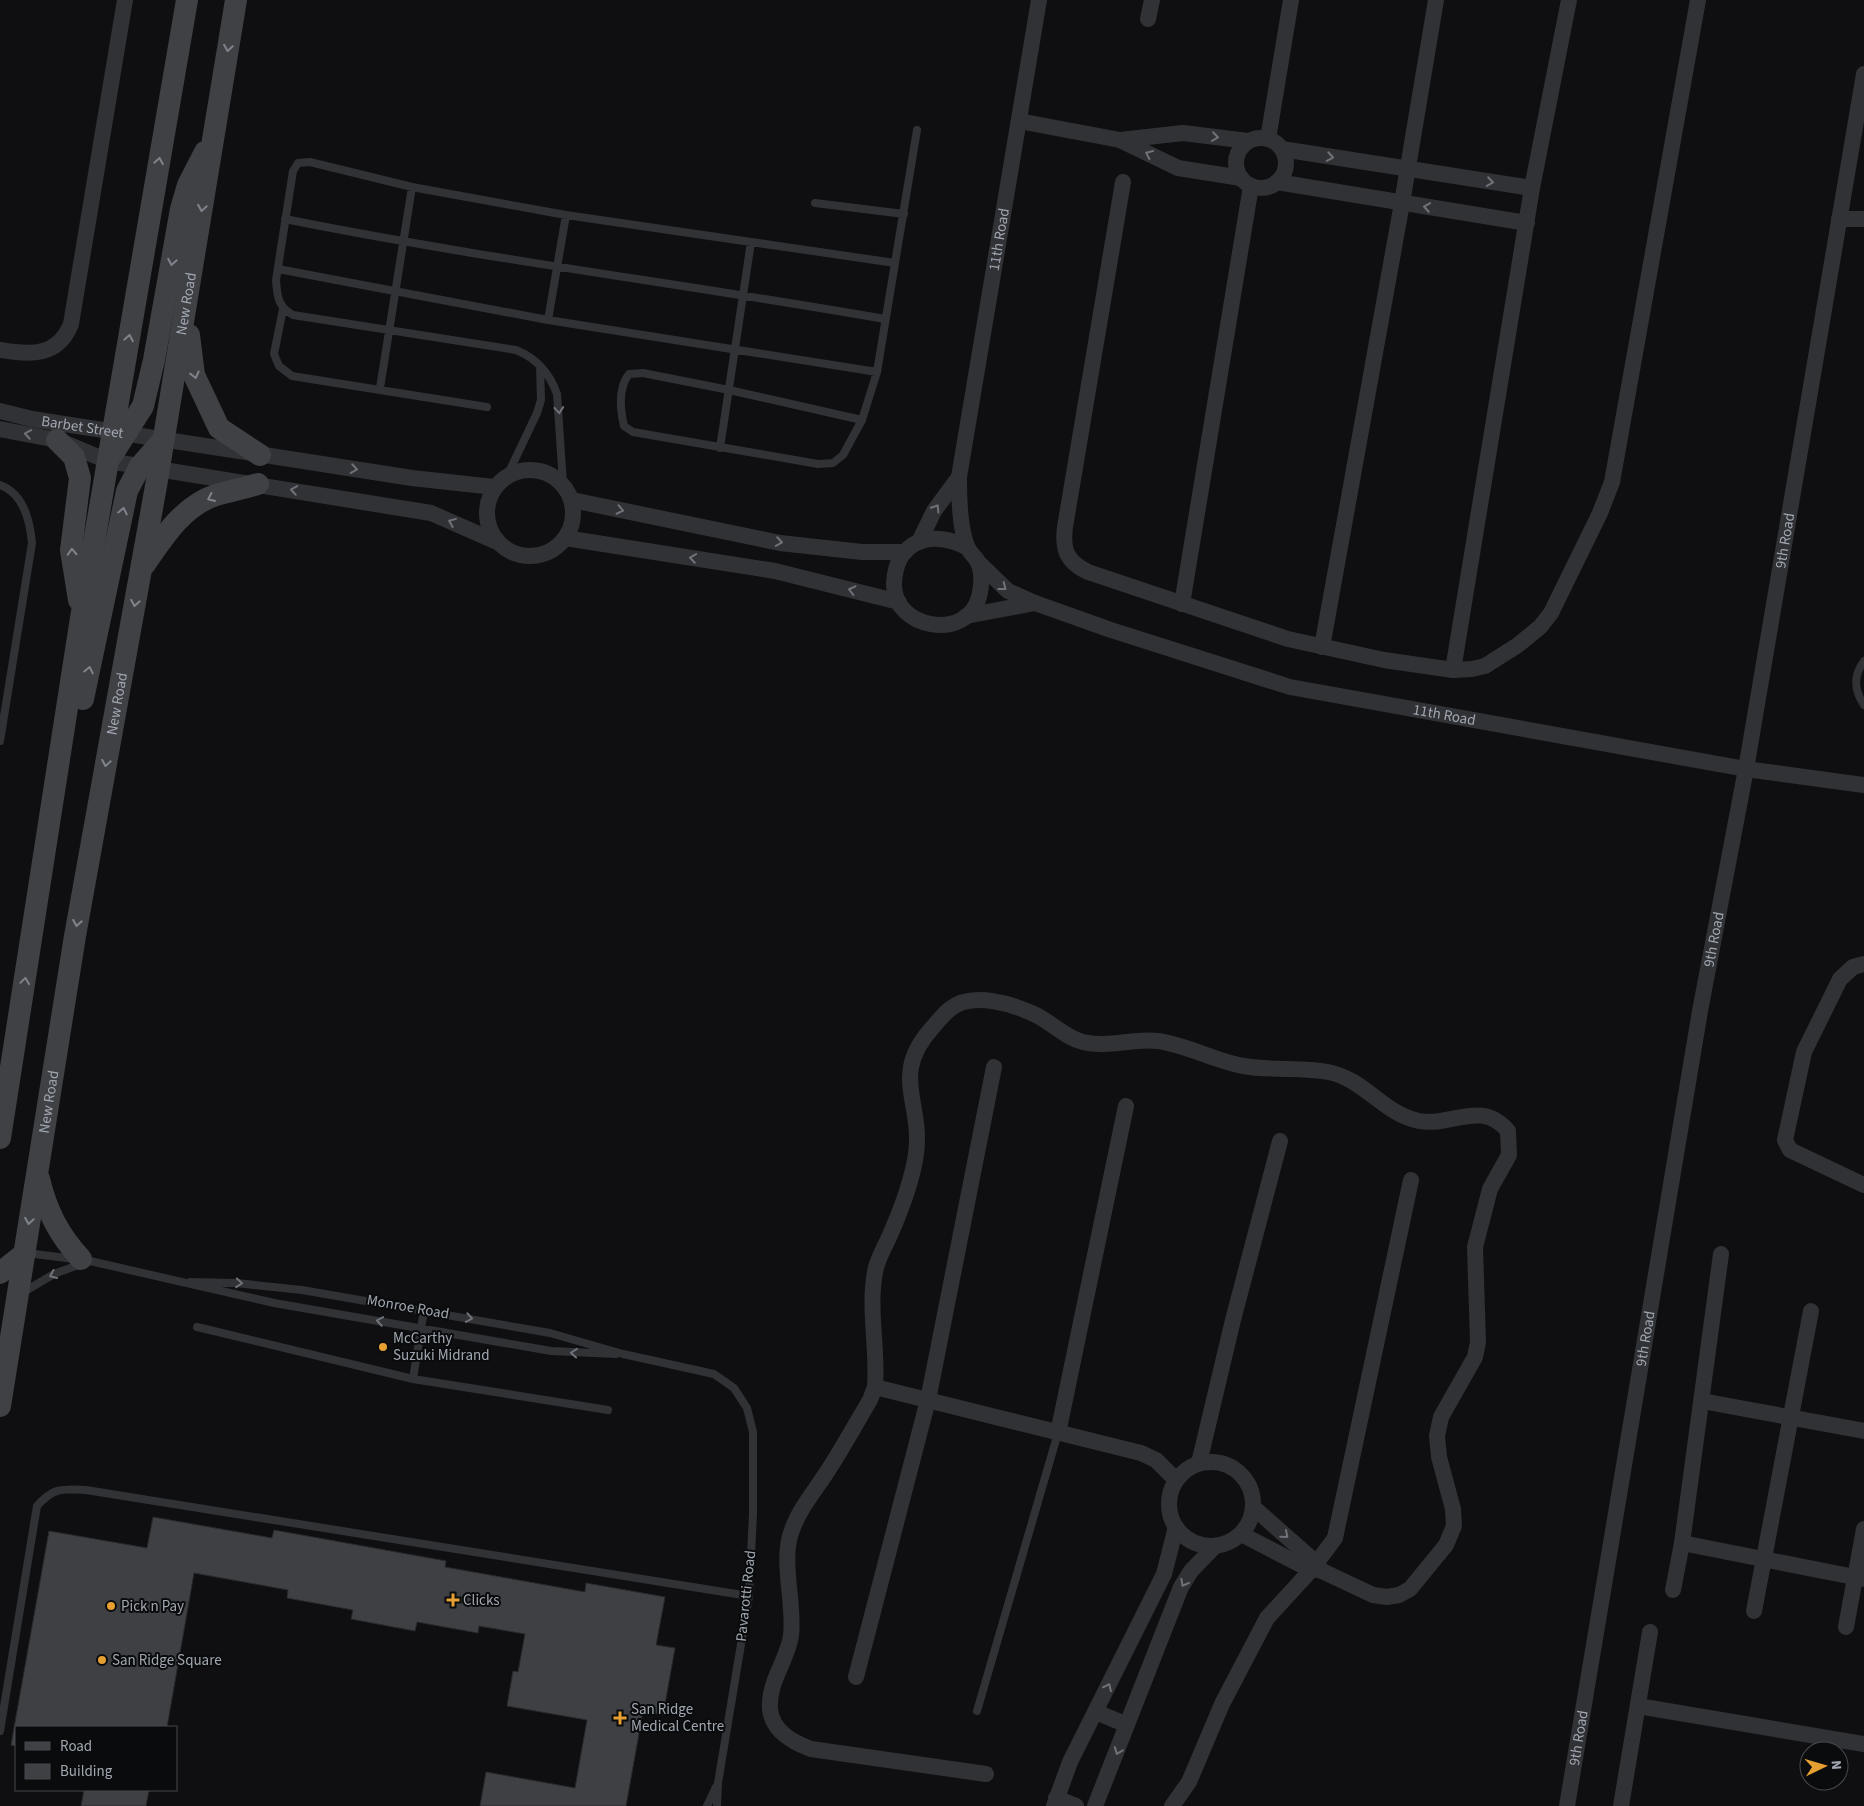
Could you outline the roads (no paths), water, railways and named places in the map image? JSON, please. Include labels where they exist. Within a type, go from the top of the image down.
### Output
[{"type":"main road","points":[[0,1138],[49,818],[108,461],[120,433],[187,0]]},
{"type":"main road","name":"New Road","points":[[164,439],[236,0]]},
{"type":"main road","points":[[120,433],[143,406],[188,185],[214,134]]},
{"type":"main road","points":[[186,309],[194,375],[202,396],[219,428],[260,455]]},
{"type":"main road","points":[[49,818],[76,727],[127,491],[150,467],[164,439]]},
{"type":"main road","points":[[57,440],[74,457],[80,478],[71,550],[82,618]]},
{"type":"main road","name":"New Road","points":[[0,1406],[75,936],[140,570],[150,467]]},
{"type":"main road","points":[[140,570],[171,526],[190,509],[214,495],[258,484]]},
{"type":"main road","points":[[37,1171],[44,1201],[53,1222],[65,1241],[86,1260]]},
{"type":"main road","points":[[0,1272],[25,1253]]},
{"type":"street","points":[[0,350],[20,353],[47,350],[66,336],[71,324],[125,0]]},
{"type":"street","name":"11th Road","points":[[1039,0],[959,477],[958,495],[972,555],[990,577],[1008,591],[1035,603],[1290,687],[1746,769],[1864,785]]},
{"type":"street","points":[[1148,19],[1152,0]]},
{"type":"street","points":[[1268,139],[1291,0]]},
{"type":"street","points":[[1322,647],[1408,170],[1436,0]]},
{"type":"street","points":[[1453,670],[1532,188],[1569,0]]},
{"type":"street","points":[[1123,182],[1063,542],[1066,556],[1075,566],[1288,639],[1384,660],[1453,670],[1485,666],[1518,645],[1540,627],[1551,613],[1606,499],[1612,482],[1698,0]]},
{"type":"street","name":"9th Road","points":[[1567,1806],[1700,1011],[1746,769],[1864,74]]},
{"type":"street","points":[[1019,121],[1120,140],[1178,168],[1264,187],[1277,182],[1526,223]]},
{"type":"street","points":[[1120,140],[1183,132],[1248,141],[1261,138],[1268,139],[1282,148],[1408,170],[1532,188]]},
{"type":"street","points":[[1182,604],[1246,182],[1238,172],[1237,158],[1239,151],[1248,141]]},
{"type":"street","points":[[1277,182],[1285,170],[1285,155],[1282,148]]},
{"type":"street","points":[[1839,219],[1864,219]]},
{"type":"street","name":"Barbet Street","points":[[0,411],[32,419],[260,455],[452,484],[494,487]]},
{"type":"street","name":"Barbet Street","points":[[0,429],[57,440],[108,461],[431,513],[497,542]]},
{"type":"street","points":[[527,468],[546,472],[563,483],[572,500],[573,520],[566,538],[551,551],[532,557],[513,554],[497,542],[488,525],[487,505],[494,487],[508,474],[527,468]]},
{"type":"street","name":"11th Road","points":[[918,542],[934,511],[959,477]]},
{"type":"street","points":[[572,500],[780,542],[862,552],[905,552]]},
{"type":"street","points":[[935,537],[953,540],[972,555],[982,581],[978,600],[966,616],[949,625],[930,625],[912,617],[899,602],[894,585],[896,567],[905,552],[918,542],[935,537]]},
{"type":"street","points":[[566,538],[775,571],[899,602]]},
{"type":"street","name":"11th Road","points":[[966,616],[1035,603]]},
{"type":"street","points":[[1864,964],[1853,967],[1840,979],[1804,1052],[1785,1140],[1790,1150],[1864,1185]]},
{"type":"street","points":[[986,1774],[811,1749],[784,1736],[770,1710],[775,1679],[786,1655],[791,1636],[788,1548],[791,1532],[806,1502],[826,1474],[870,1400],[875,1386],[872,1299],[875,1269],[910,1181],[916,1153],[916,1129],[909,1082],[910,1065],[914,1052],[921,1040],[951,1008],[970,1001],[989,1001],[1013,1006],[1036,1016],[1083,1042],[1155,1040],[1182,1044],[1208,1057],[1245,1067],[1330,1072],[1363,1086],[1389,1110],[1422,1121],[1479,1114],[1492,1118],[1508,1132],[1510,1142],[1509,1155],[1490,1189],[1475,1247],[1474,1274],[1478,1342],[1475,1357],[1444,1410],[1437,1436],[1439,1457],[1453,1509],[1454,1526],[1446,1545],[1410,1589],[1399,1595],[1387,1597],[1373,1595],[1241,1534]]},
{"type":"street","points":[[856,1677],[928,1400],[994,1067]]},
{"type":"street","points":[[1058,1433],[1126,1106]]},
{"type":"street","points":[[1199,1463],[1233,1320],[1280,1141]]},
{"type":"street","points":[[1172,1806],[1189,1782],[1222,1704],[1257,1634],[1282,1599],[1317,1568],[1332,1544],[1338,1526],[1411,1180]]},
{"type":"street","points":[[1673,1590],[1682,1543],[1721,1254]]},
{"type":"street","points":[[1754,1611],[1811,1311]]},
{"type":"street","points":[[875,1386],[1150,1456],[1176,1480]]},
{"type":"street","points":[[1702,1401],[1864,1431]]},
{"type":"street","points":[[1199,1463],[1222,1463],[1242,1475],[1252,1495],[1253,1507],[1251,1516],[1241,1534],[1224,1544],[1214,1546],[1192,1542],[1176,1527],[1170,1515],[1171,1491],[1176,1480],[1186,1469],[1199,1463]]},
{"type":"street","points":[[1253,1507],[1317,1568]]},
{"type":"street","points":[[1076,1806],[1055,1802],[1070,1762],[1164,1574],[1176,1527]]},
{"type":"street","points":[[1846,1627],[1860,1578],[1864,1530]]},
{"type":"street","points":[[1682,1543],[1860,1578]]},
{"type":"street","points":[[1095,1806],[1181,1587],[1191,1571],[1214,1546]]},
{"type":"street","points":[[1625,1805],[1650,1632]]},
{"type":"street","points":[[1638,1706],[1864,1744]]},
{"type":"street","points":[[1096,1712],[1127,1725]]},
{"type":"lane","points":[[862,420],[729,390],[642,373],[629,374],[622,382],[621,414],[624,426],[633,432],[818,464],[833,463],[843,455],[862,420],[877,372],[917,130]]},
{"type":"lane","points":[[487,407],[380,388],[292,376],[279,366],[274,354],[282,310],[277,297],[276,280],[293,171],[298,163],[310,162],[412,187],[566,215],[895,263]]},
{"type":"lane","points":[[380,388],[412,187]]},
{"type":"lane","points":[[815,203],[904,214]]},
{"type":"lane","points":[[548,320],[566,215]]},
{"type":"lane","points":[[285,219],[402,242],[743,294],[885,319]]},
{"type":"lane","points":[[720,448],[751,242]]},
{"type":"lane","points":[[278,268],[548,320],[736,348],[877,372]]},
{"type":"lane","points":[[282,310],[293,315],[516,350],[531,356],[552,382],[557,394],[563,483]]},
{"type":"lane","points":[[508,474],[537,413],[541,400],[540,366]]},
{"type":"lane","points":[[0,485],[15,493],[29,522],[32,543],[0,741]]},
{"type":"lane","points":[[1864,661],[1855,680],[1857,695],[1864,705]]},
{"type":"lane","points":[[0,1086],[19,1019]]},
{"type":"lane","name":"Monroe Road","points":[[25,1253],[86,1260],[190,1282],[274,1303],[551,1351],[623,1354]]},
{"type":"lane","points":[[19,1295],[54,1274],[86,1260]]},
{"type":"lane","name":"Monroe Road","points":[[190,1282],[236,1282],[302,1290],[550,1333],[623,1354],[714,1374],[734,1388],[748,1408]]},
{"type":"lane","points":[[413,1379],[424,1310]]},
{"type":"lane","points":[[197,1327],[413,1379],[608,1410]]},
{"type":"lane","name":"Pavarotti Road","points":[[717,1806],[718,1783],[749,1596],[755,1460],[753,1432],[748,1408]]},
{"type":"lane","points":[[978,1711],[1058,1433]]},
{"type":"lane","points":[[0,1730],[37,1506],[48,1494],[60,1489],[86,1490],[749,1596]]},
{"type":"lane","name":"Pavarotti Road","points":[[707,1806],[718,1783]]},
{"type":"place","name":"McCarthy Suzuki Midrand","points":[[383,1347]]},
{"type":"place","name":"Clicks","points":[[453,1600]]},
{"type":"place","name":"Pick n Pay","points":[[111,1606]]},
{"type":"place","name":"San Ridge Square","points":[[102,1660]]},
{"type":"place","name":"San Ridge Medical Centre","points":[[620,1718]]}]
